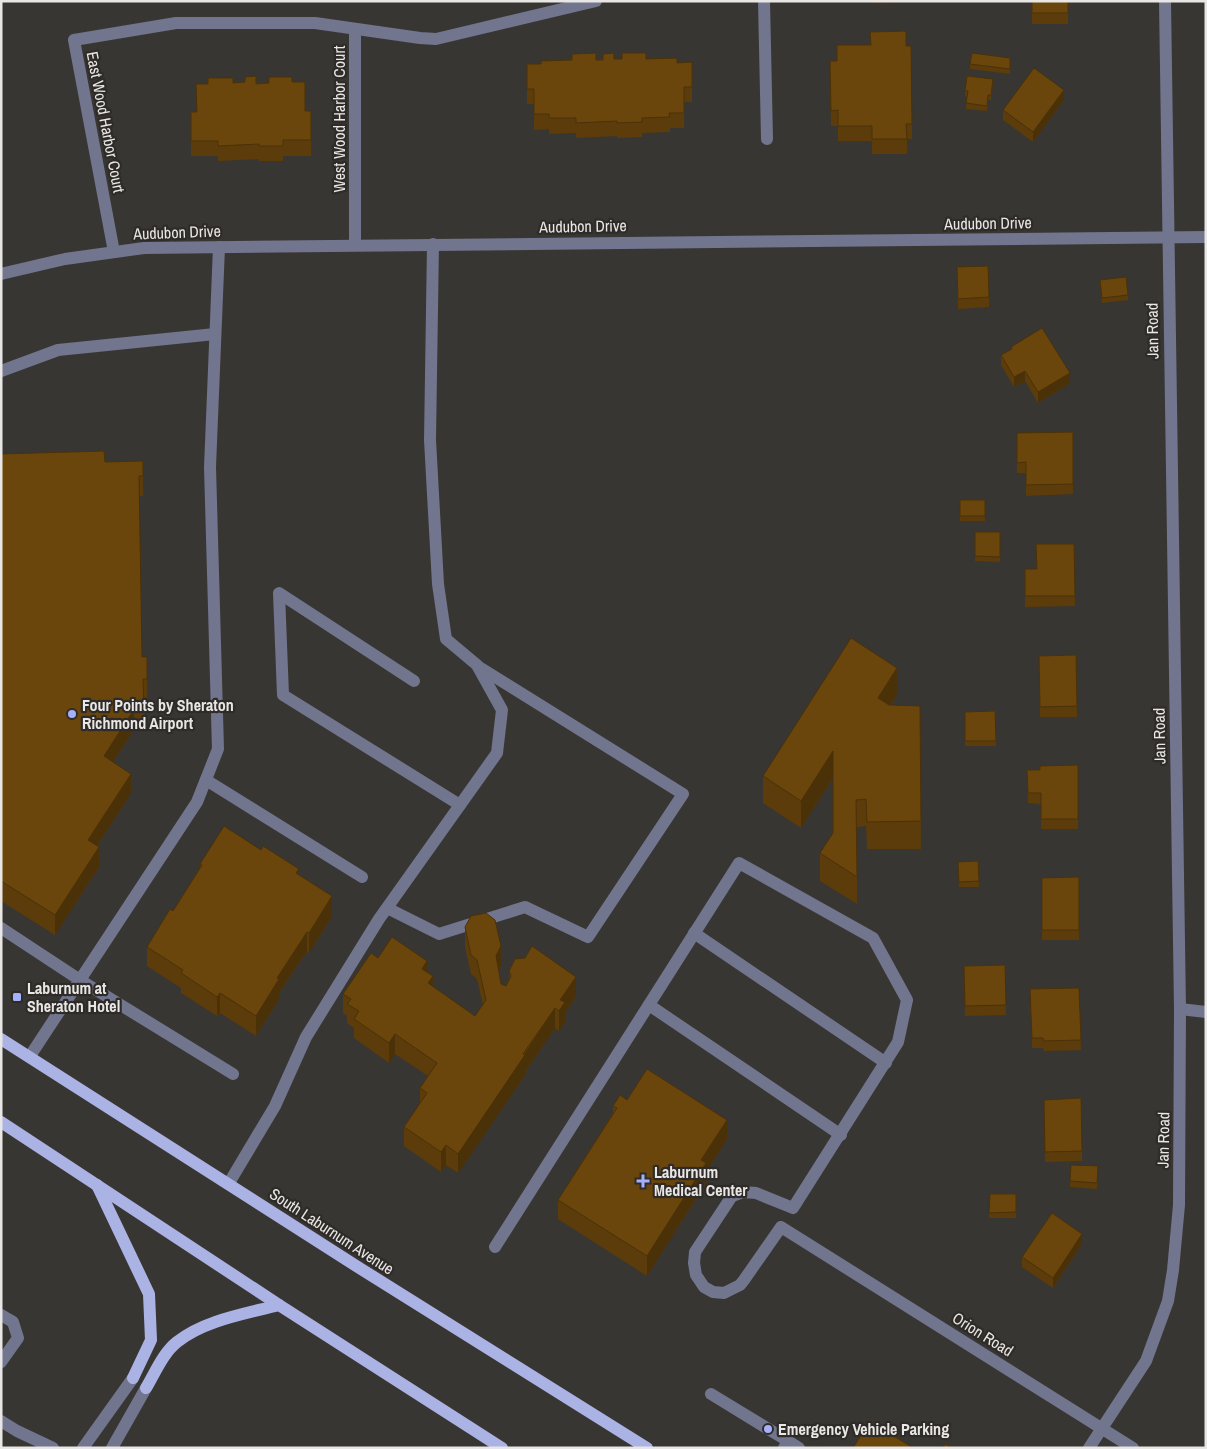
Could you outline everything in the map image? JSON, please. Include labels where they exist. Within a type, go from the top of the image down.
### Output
[{"type":"main road","name":"South Laburnum Avenue","points":[[1,1038],[361,1269],[647,1448]]},
{"type":"main road","points":[[1,1122],[502,1448]]},
{"type":"main road","points":[[97,1185],[149,1294],[151,1340],[133,1378]]},
{"type":"main road","points":[[146,1388],[176,1343],[194,1331],[226,1319],[279,1304]]},
{"type":"street","name":"West Wood Harbor Court","points":[[355,245],[355,30],[436,39],[596,1]]},
{"type":"street","points":[[764,1],[768,139]]},
{"type":"street","name":"Jan Road","points":[[1089,1448],[1146,1361],[1168,1301],[1179,1205],[1180,1008],[1164,1]]},
{"type":"street","name":"East Wood Harbor Court","points":[[114,252],[74,40],[176,23],[315,23],[355,30]]},
{"type":"street","name":"Audubon Drive","points":[[1,274],[65,259],[144,248],[1206,237]]},
{"type":"street","points":[[387,908],[439,934],[525,907],[588,938],[683,794],[477,665],[446,639],[438,584],[430,440],[433,244]]},
{"type":"street","points":[[30,1056],[197,802],[218,749],[210,467],[219,247]]},
{"type":"street","points":[[1,371],[58,350],[215,334]]},
{"type":"street","points":[[414,681],[279,593],[283,695],[460,805]]},
{"type":"street","points":[[229,1183],[275,1106],[306,1036],[387,908],[497,754],[502,710],[477,665]]},
{"type":"street","points":[[206,780],[362,877]]},
{"type":"street","points":[[495,1247],[739,863],[873,938],[907,1000],[898,1042],[886,1063],[781,1227],[740,1285],[724,1293],[713,1292],[704,1287],[696,1275],[695,1252],[732,1196],[743,1192],[756,1193],[793,1208]]},
{"type":"street","points":[[1,928],[80,980],[232,1074]]},
{"type":"street","points":[[694,933],[886,1063]]},
{"type":"street","points":[[649,1005],[841,1135]]},
{"type":"street","points":[[1180,1008],[1206,1012]]},
{"type":"street","name":"Orion Road","points":[[781,1227],[1133,1448]]},
{"type":"street","points":[[1,1315],[13,1322],[18,1338],[1,1362]]},
{"type":"street","points":[[83,1448],[133,1378]]},
{"type":"street","points":[[112,1448],[146,1388]]},
{"type":"street","points":[[711,1394],[786,1444],[800,1448]]},
{"type":"street","points":[[1,1421],[17,1431],[53,1448]]},
{"type":"building","points":[[1032,1],[1068,1],[1068,13],[1032,13]]},
{"type":"building","points":[[906,31],[906,46],[911,46],[912,124],[906,124],[907,139],[872,139],[872,126],[838,126],[838,110],[831,111],[830,61],[837,61],[837,45],[871,45],[870,32]]},
{"type":"building","points":[[596,53],[596,60],[603,60],[603,54],[614,53],[614,59],[622,59],[622,53],[646,53],[646,59],[677,58],[677,63],[692,62],[692,87],[684,87],[684,113],[669,113],[670,117],[642,118],[642,122],[617,123],[617,121],[576,123],[576,118],[549,118],[549,114],[534,114],[534,89],[527,89],[527,64],[541,64],[541,61],[572,60],[572,54]]},
{"type":"building","points":[[972,53],[1010,58],[1010,69],[970,64]]},
{"type":"building","points":[[1034,68],[1064,90],[1033,132],[1003,110]]},
{"type":"building","points":[[256,76],[256,84],[269,83],[269,77],[292,77],[292,82],[305,82],[305,111],[311,111],[311,140],[283,140],[283,146],[259,146],[259,144],[218,146],[218,141],[191,141],[191,112],[197,112],[196,84],[208,84],[208,78],[233,78],[233,83],[245,82],[245,77]]},
{"type":"building","points":[[967,76],[993,79],[991,95],[988,95],[987,106],[966,103],[968,91],[965,91]]},
{"type":"building","points":[[988,266],[989,297],[958,299],[957,267]]},
{"type":"building","points":[[1126,277],[1128,295],[1102,298],[1100,280]]},
{"type":"building","points":[[1042,328],[1070,373],[1038,392],[1025,371],[1014,377],[1001,355]]},
{"type":"building","points":[[1073,432],[1073,484],[1026,485],[1026,462],[1017,463],[1017,433]]},
{"type":"building","name":"Four Points by Sheraton Richmond Airport","points":[[104,451],[105,462],[143,461],[143,476],[139,476],[142,657],[147,657],[147,679],[143,679],[144,709],[134,709],[104,756],[131,774],[88,840],[99,847],[55,915],[1,881],[1,454]]},
{"type":"building","points":[[960,500],[985,500],[985,516],[960,516]]},
{"type":"building","points":[[975,532],[1000,532],[1000,557],[975,556]]},
{"type":"building","points":[[1036,544],[1074,544],[1075,596],[1025,596],[1025,569],[1037,569]]},
{"type":"building","points":[[851,638],[897,668],[878,698],[889,705],[920,706],[921,821],[867,822],[866,799],[856,800],[857,877],[820,853],[833,833],[833,751],[801,801],[763,776]]},
{"type":"building","points":[[1076,655],[1077,706],[1040,707],[1039,656]]},
{"type":"building","points":[[995,711],[996,741],[965,741],[965,712]]},
{"type":"building","points":[[1078,765],[1078,819],[1041,819],[1041,793],[1028,793],[1027,770],[1040,770],[1040,766]]},
{"type":"building","points":[[224,826],[261,850],[263,846],[299,869],[296,873],[332,896],[309,933],[307,932],[277,978],[279,979],[256,1016],[220,993],[217,997],[181,973],[183,970],[147,947],[170,909],[173,911]]},
{"type":"building","points":[[978,861],[979,881],[959,882],[958,862]]},
{"type":"building","points":[[1079,877],[1079,930],[1042,930],[1042,878]]},
{"type":"building","points":[[486,913],[495,920],[501,946],[496,956],[501,984],[506,986],[511,976],[509,971],[515,959],[525,958],[532,946],[576,977],[560,1000],[565,1002],[559,1011],[555,1008],[458,1154],[446,1145],[441,1152],[404,1127],[427,1093],[420,1088],[437,1063],[395,1034],[389,1043],[354,1019],[359,1011],[347,1004],[351,999],[343,994],[371,953],[378,958],[392,937],[427,961],[422,969],[433,976],[428,983],[475,1016],[486,1000],[477,960],[471,955],[465,927],[471,916]]},
{"type":"building","points":[[1005,965],[1006,1005],[965,1006],[964,966]]},
{"type":"building","points":[[1079,988],[1081,1040],[1044,1041],[1043,1038],[1032,1038],[1030,989]]},
{"type":"building","name":"Laburnum Medical Center","points":[[647,1069],[727,1120],[701,1160],[706,1163],[647,1256],[558,1200],[617,1108],[613,1106],[620,1095],[627,1100]]},
{"type":"building","points":[[1081,1098],[1082,1151],[1045,1152],[1044,1100]]},
{"type":"building","points":[[1071,1165],[1098,1166],[1097,1183],[1070,1181]]},
{"type":"building","points":[[990,1194],[1016,1194],[1016,1212],[989,1213]]},
{"type":"building","points":[[1052,1213],[1082,1234],[1053,1278],[1022,1257]]},
{"type":"building","points":[[870,1421],[913,1448],[853,1448]]},
{"type":"building","points":[[945,1444],[952,1448],[943,1448]]},
{"type":"place","name":"Four Points by Sheraton Richmond Airport","points":[[72,714]]},
{"type":"place","name":"Laburnum at Sheraton Hotel","points":[[17,997]]},
{"type":"place","name":"Laburnum Medical Center","points":[[643,1181]]},
{"type":"place","name":"Emergency Vehicle Parking","points":[[768,1429]]}]
